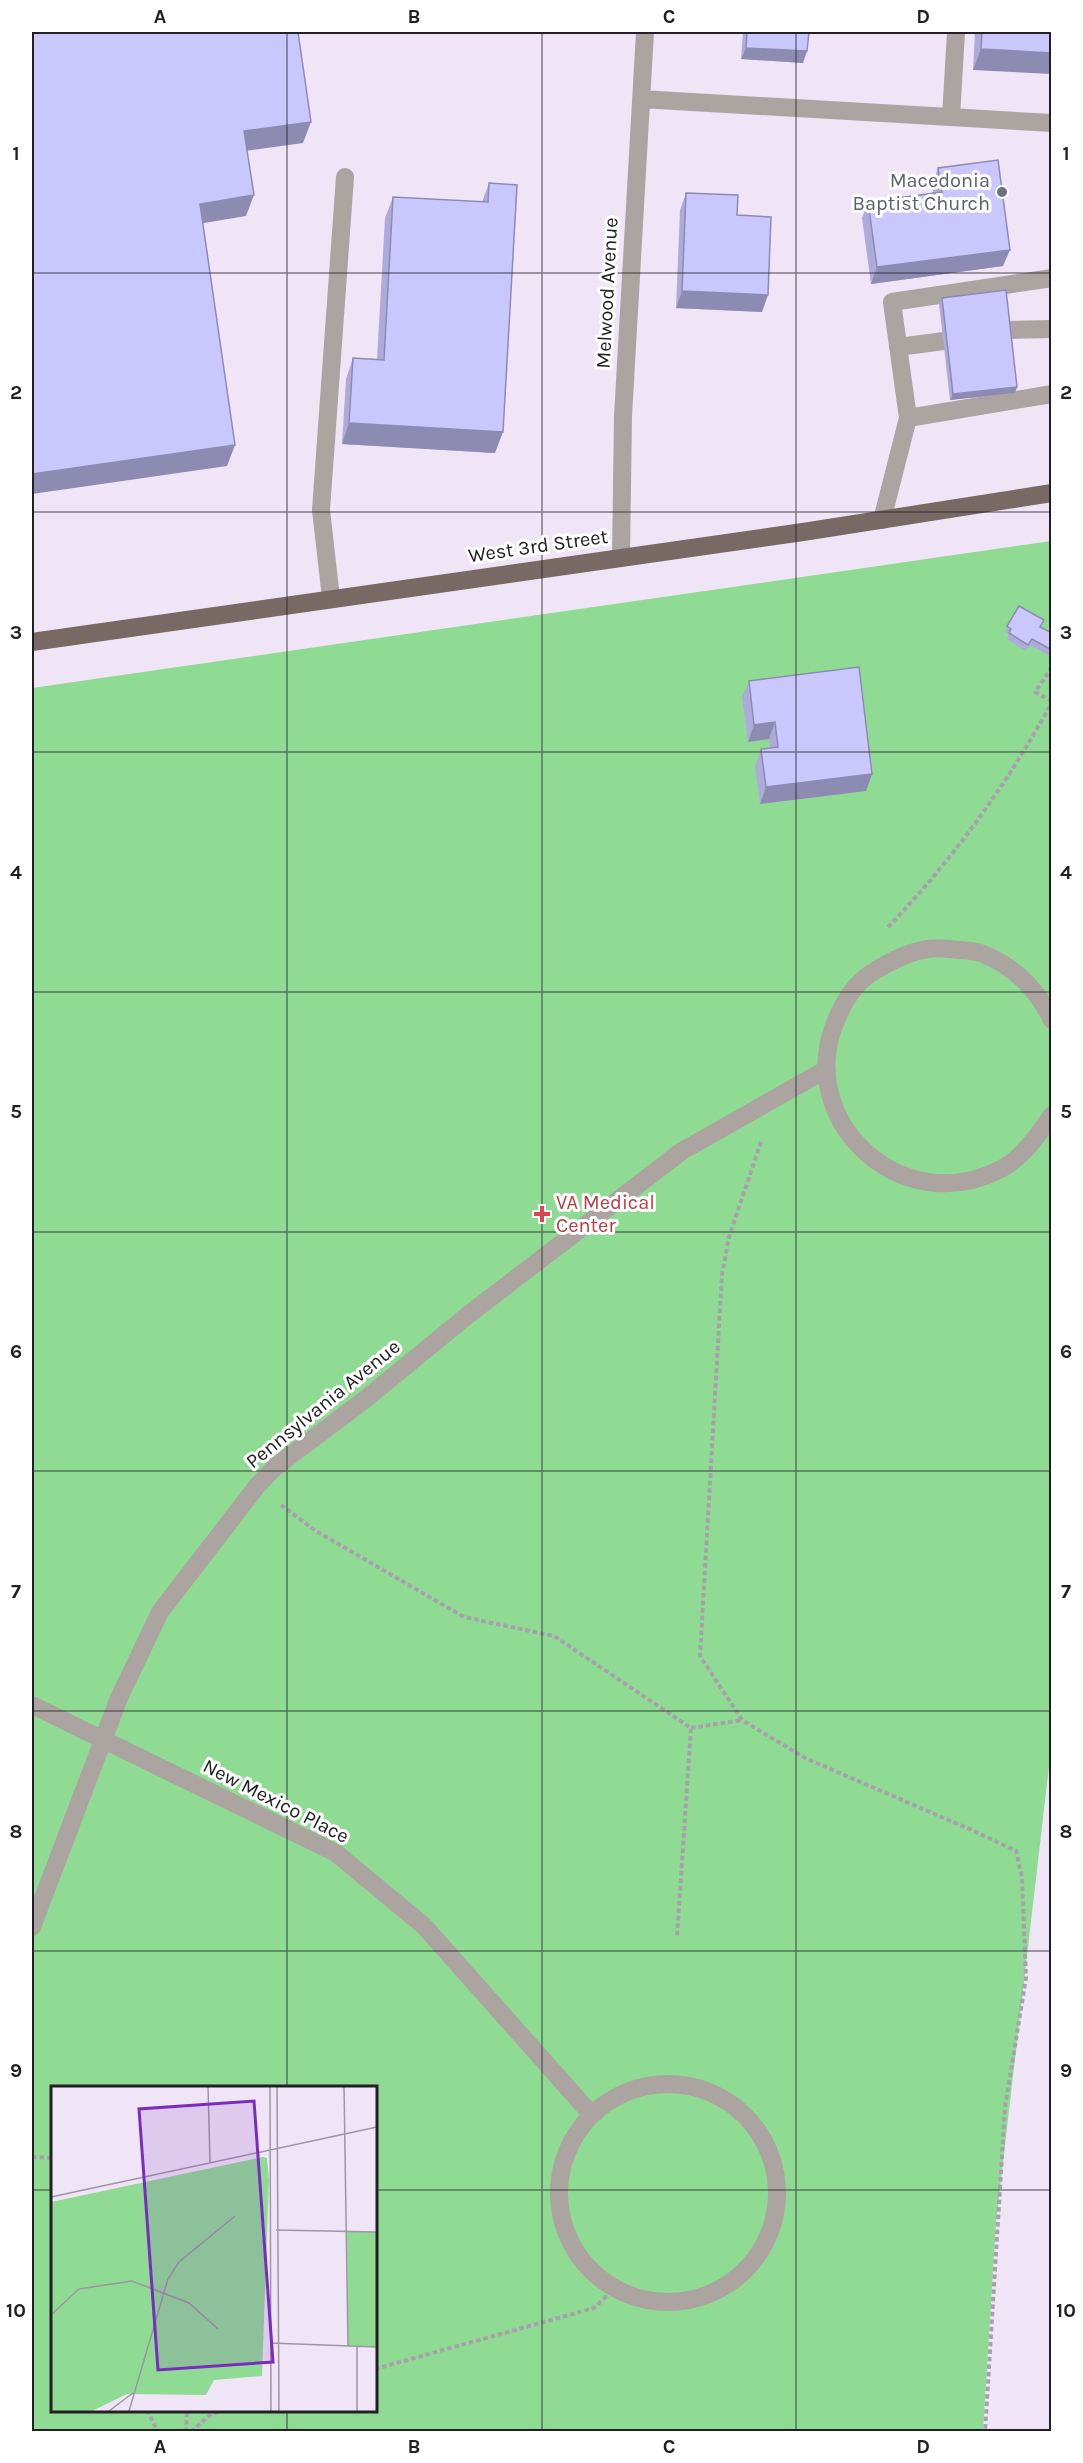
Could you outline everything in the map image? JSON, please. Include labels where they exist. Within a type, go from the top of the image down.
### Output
[{"type":"main road","name":"West 3rd Street","points":[[32,642],[882,520],[1052,493]]},
{"type":"street","name":"Melwood Avenue","points":[[621,557],[623,416],[645,32]]},
{"type":"street","points":[[951,117],[956,32]]},
{"type":"street","points":[[641,99],[1052,123]]},
{"type":"street","points":[[331,598],[321,510],[345,177]]},
{"type":"street","points":[[882,520],[908,418],[892,302],[1052,278]]},
{"type":"street","points":[[1007,330],[1052,329]]},
{"type":"street","points":[[898,347],[944,341]]},
{"type":"street","points":[[908,418],[1052,394]]},
{"type":"street","points":[[1052,1020],[1042,1000],[1015,971],[980,953],[940,947],[901,955],[867,975],[844,1002],[829,1034],[825,1070],[833,1109],[854,1143],[884,1168],[922,1182],[961,1183],[999,1170],[1030,1147],[1052,1115]]},
{"type":"street","name":"Pennsylvania Avenue","points":[[32,1927],[119,1698],[160,1612],[256,1486],[274,1468],[682,1151],[825,1070]]},
{"type":"street","name":"New Mexico Place","points":[[32,1705],[336,1853],[423,1926],[591,2114]]},
{"type":"street","points":[[653,2084],[687,2085],[699,2088],[721,2096],[748,2117],[768,2147],[778,2180],[776,2215],[764,2247],[740,2276],[708,2295],[671,2303],[634,2297],[615,2288],[601,2280],[575,2253],[560,2218],[558,2180],[569,2144],[591,2114],[620,2094],[653,2084]]},
{"type":"path","points":[[884,932],[932,877],[997,791],[1052,701],[1035,692],[1052,666]]},
{"type":"path","points":[[771,1101],[759,1149],[729,1237],[722,1274],[700,1656],[742,1720],[804,1758],[1016,1851],[1022,1877],[1026,1978],[1005,2107],[985,2432]]},
{"type":"path","points":[[256,1486],[316,1531],[464,1617],[554,1636],[691,1728],[742,1720]]},
{"type":"path","points":[[677,1937],[691,1728]]},
{"type":"path","points":[[32,2157],[51,2158]]},
{"type":"path","points":[[376,2368],[594,2308],[615,2288]]},
{"type":"path","points":[[148,2412],[158,2432]]},
{"type":"path","points":[[186,2432],[187,2412]]},
{"type":"path","points":[[191,2432],[211,2414],[218,2412]]},
{"type":"green space","name":"VA Medical Center","points":[[1051,541],[1052,1741],[996,2222],[983,2431],[32,2431],[32,688]]},
{"type":"building","points":[[32,32],[298,32],[311,122],[244,131],[254,195],[200,204],[235,445],[32,474]]},
{"type":"building","points":[[747,32],[809,32],[807,51],[746,48]]},
{"type":"building","points":[[982,32],[1052,32],[1052,53],[981,49]]},
{"type":"building","points":[[998,160],[1010,250],[877,267],[868,202],[942,192],[938,168]]},
{"type":"building","points":[[489,183],[517,185],[503,432],[349,423],[353,358],[384,360],[393,197],[488,202]]},
{"type":"building","points":[[686,193],[738,195],[737,215],[771,217],[768,295],[682,291]]},
{"type":"building","points":[[1006,290],[1017,387],[953,394],[942,298]]},
{"type":"building","points":[[1019,606],[1044,620],[1040,627],[1052,633],[1050,649],[1032,639],[1028,645],[1009,633],[1011,629],[1007,626]]},
{"type":"building","points":[[859,667],[872,774],[766,787],[761,749],[778,747],[775,722],[754,725],[749,681]]},
{"type":"place","name":"Macedonia Baptist Church","points":[[1002,192]]},
{"type":"place","name":"VA Medical Center","points":[[542,1214]]}]
